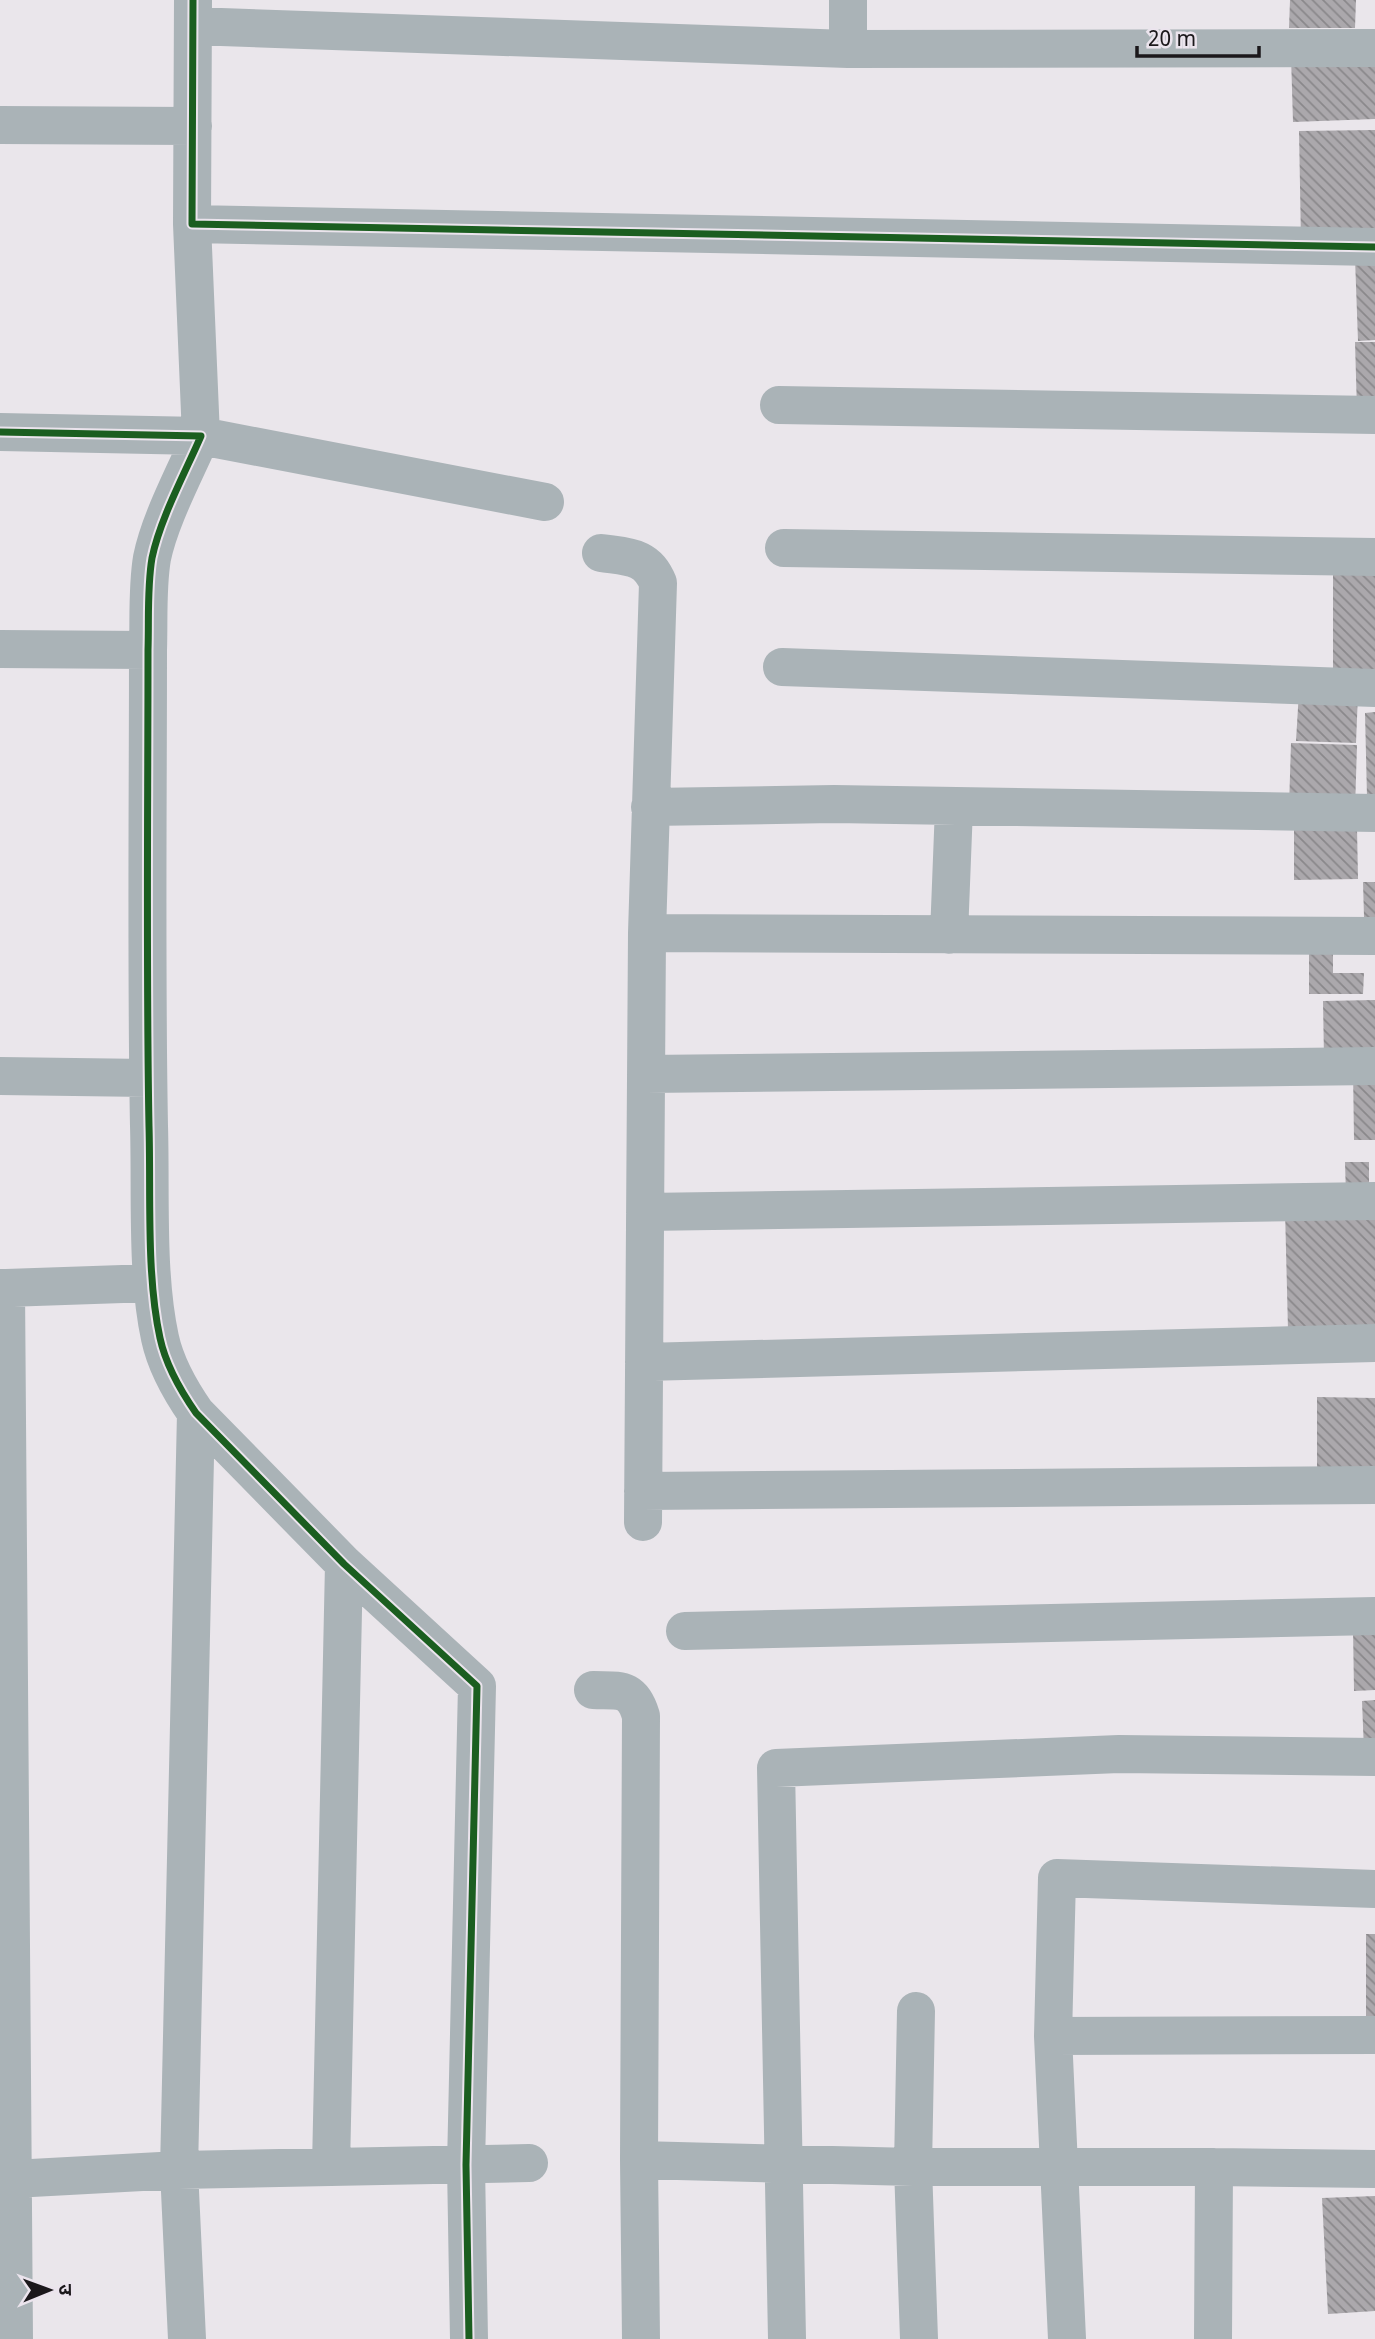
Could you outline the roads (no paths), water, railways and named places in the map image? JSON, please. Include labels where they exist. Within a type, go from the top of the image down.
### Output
[{"type":"street","points":[[848,0],[848,48]]},
{"type":"street","points":[[469,2339],[466,2165],[477,1686],[344,1564],[196,1413],[179,1388],[167,1362],[159,1337],[152,1283],[148,1078],[148,650],[152,559],[158,538],[201,436],[192,224],[193,13],[848,48],[1375,48]]},
{"type":"street","points":[[0,125],[193,125]]},
{"type":"street","points":[[192,224],[1375,247]]},
{"type":"street","points":[[779,405],[1375,415]]},
{"type":"street","points":[[0,432],[201,436],[545,502]]},
{"type":"street","points":[[784,548],[1375,557]]},
{"type":"street","points":[[601,553],[646,563],[658,583],[647,933],[643,1507],[1375,1485]]},
{"type":"street","points":[[0,649],[148,650]]},
{"type":"street","points":[[782,667],[1375,688]]},
{"type":"street","points":[[650,807],[834,804],[1375,813]]},
{"type":"street","points":[[949,934],[954,807]]},
{"type":"street","points":[[647,933],[1375,936]]},
{"type":"street","points":[[646,1074],[1375,1066]]},
{"type":"street","points":[[0,1076],[148,1078]]},
{"type":"street","points":[[645,1212],[1375,1201]]},
{"type":"street","points":[[14,2339],[5,1740],[3,1288],[152,1283]]},
{"type":"street","points":[[644,1362],[1375,1343]]},
{"type":"street","points":[[187,2339],[179,2170],[196,1413]]},
{"type":"street","points":[[331,2167],[344,1564]]},
{"type":"street","points":[[685,1631],[1375,1616]]},
{"type":"street","points":[[593,1690],[623,1691],[631,1695],[641,1716],[641,2339]]},
{"type":"street","points":[[787,2339],[776,1768],[1119,1754],[1375,1757]]},
{"type":"street","points":[[1067,2339],[1053,2036],[1057,1878],[1375,1889]]},
{"type":"street","points":[[916,2011],[913,2167],[919,2339]]},
{"type":"street","points":[[1053,2036],[1375,2035]]},
{"type":"street","points":[[639,2160],[913,2167],[1214,2166],[1375,2169]]},
{"type":"street","points":[[13,2179],[179,2170],[529,2163]]},
{"type":"street","points":[[1213,2339],[1214,2166]]}]
